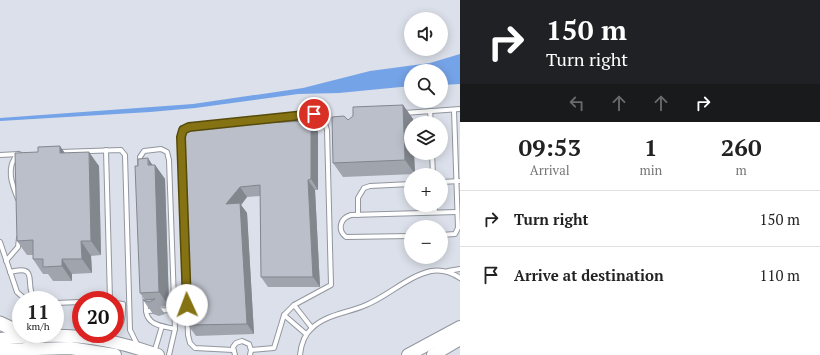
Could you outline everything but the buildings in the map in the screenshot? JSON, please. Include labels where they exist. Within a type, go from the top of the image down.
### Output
[{"type":"main road","points":[[0,323],[12,332]]},
{"type":"main road","points":[[408,355],[460,327]]},
{"type":"main road","points":[[433,355],[460,339]]},
{"type":"main road","points":[[0,340],[12,340]]},
{"type":"main road","points":[[124,341],[156,354]]},
{"type":"main road","points":[[0,350],[19,343]]},
{"type":"main road","points":[[38,343],[111,354]]},
{"type":"lane","points":[[400,113],[460,109]]},
{"type":"lane","points":[[448,234],[457,232],[458,182],[454,110]]},
{"type":"lane","points":[[430,111],[430,116]]},
{"type":"lane","points":[[189,127],[314,114],[324,120],[327,130],[331,285],[294,305],[284,315],[274,348],[251,350]]},
{"type":"lane","points":[[169,355],[175,329],[169,160],[166,152],[161,149],[144,151],[140,157],[146,311],[149,320],[162,326],[175,329]]},
{"type":"lane","points":[[106,150],[110,291]]},
{"type":"lane","points":[[54,152],[121,150],[125,155],[130,330],[139,348]]},
{"type":"lane","points":[[18,154],[11,163],[12,186],[18,198],[18,206]]},
{"type":"lane","points":[[0,155],[25,154]]},
{"type":"lane","points":[[358,215],[358,198],[364,188],[370,186],[404,184]]},
{"type":"lane","points":[[183,185],[188,335],[190,343],[195,348],[234,353],[236,343],[242,341],[250,344],[250,355]]},
{"type":"lane","points":[[404,236],[346,237],[342,231],[341,222],[347,216],[435,212]]},
{"type":"lane","points":[[448,212],[457,212]]},
{"type":"lane","points":[[6,261],[18,247],[19,235]]},
{"type":"lane","points":[[0,242],[17,291]]},
{"type":"lane","points":[[300,355],[306,334],[325,318],[366,305],[424,273],[460,268]]},
{"type":"lane","points":[[10,272],[21,269],[27,272],[30,276],[31,291]]},
{"type":"lane","points":[[447,271],[460,278]]},
{"type":"lane","points":[[124,304],[130,304]]},
{"type":"lane","points":[[294,305],[312,328]]},
{"type":"lane","points":[[146,311],[174,310]]},
{"type":"lane","points":[[284,315],[306,334]]},
{"type":"lane","points":[[156,354],[162,326]]},
{"type":"water","points":[[460,54],[460,84],[448,85],[448,64],[422,64]]},
{"type":"water","points":[[404,66],[404,87],[339,93],[298,94],[195,108],[150,112],[0,121],[0,118],[193,104],[303,88],[370,71]]},
{"type":"route","points":[[187,305],[181,137],[183,130],[189,127],[314,114]]}]
